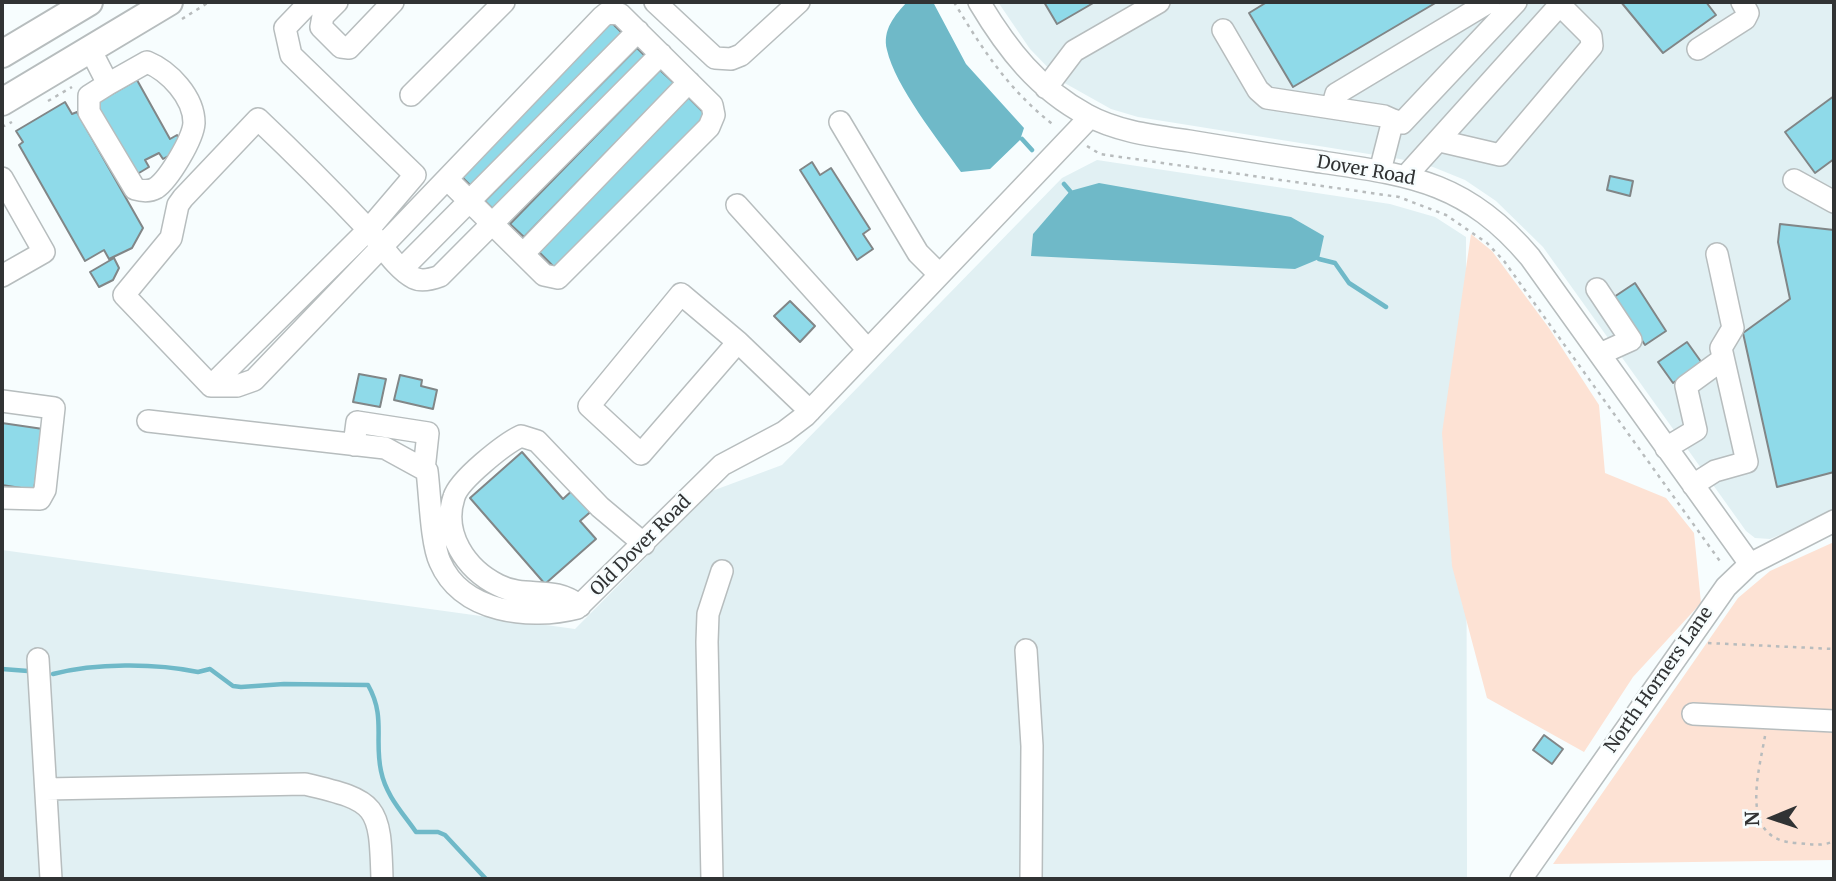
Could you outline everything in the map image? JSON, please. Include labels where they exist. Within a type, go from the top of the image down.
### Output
[{"type":"main road","points":[[2,54],[89,2]]},
{"type":"main road","points":[[2,102],[169,2]]},
{"type":"street","points":[[211,386],[368,230],[415,175],[291,55],[285,28],[310,2]]},
{"type":"street","points":[[337,2],[323,16],[321,27],[341,47],[349,48],[393,2]]},
{"type":"street","points":[[411,95],[504,2]]},
{"type":"street","points":[[654,2],[715,58],[730,59],[741,55],[799,2]]},
{"type":"street","name":"Dover Road","points":[[979,2],[1017,59],[1046,88],[1090,117],[1148,135],[1406,176],[1450,191],[1493,218],[1530,257],[1750,564]]},
{"type":"street","points":[[1046,88],[1074,51],[1159,2]]},
{"type":"street","points":[[1332,108],[1336,94],[1489,2]]},
{"type":"street","points":[[1223,30],[1258,90],[1267,98],[1402,123],[1516,2]]},
{"type":"street","points":[[1698,49],[1745,19],[1748,13],[1742,2]]},
{"type":"street","points":[[1406,176],[1557,8],[1563,8],[1591,36],[1592,46],[1500,155],[1440,141]]},
{"type":"street","points":[[447,179],[492,224],[544,275],[558,278],[709,127],[714,115],[712,105],[661,54],[638,31],[620,14],[607,13],[447,179],[383,246],[254,380],[237,386],[211,386],[124,295],[172,238],[178,205],[183,198],[258,119],[368,230],[383,246],[403,268],[415,279],[429,280],[440,276],[492,224],[661,54]]},
{"type":"street","points":[[403,268],[638,31]]},
{"type":"street","points":[[90,49],[108,83]]},
{"type":"street","points":[[147,62],[163,68],[183,92],[193,113],[191,138],[156,188],[144,192],[135,189],[89,112],[89,96],[108,83],[147,62]]},
{"type":"street","points":[[523,254],[689,82]]},
{"type":"street","name":"Old Dover Road","points":[[354,444],[357,422],[428,433],[424,470],[439,561],[458,590],[488,606],[549,615],[580,606],[722,466],[784,432],[810,411],[1090,117]]},
{"type":"street","points":[[1380,171],[1393,120]]},
{"type":"street","points":[[840,122],[918,253],[939,274]]},
{"type":"street","points":[[2,178],[44,252],[2,276]]},
{"type":"street","points":[[1794,180],[1834,202]]},
{"type":"street","points":[[737,205],[867,350]]},
{"type":"street","points":[[1693,485],[1715,471],[1747,462],[1721,348],[1733,328],[1717,254]]},
{"type":"street","points":[[1597,289],[1631,340],[1600,355]]},
{"type":"street","points":[[738,342],[641,454],[589,405],[681,294],[738,342],[810,411]]},
{"type":"street","points":[[1585,332],[1613,313]]},
{"type":"street","points":[[1666,448],[1696,430],[1686,386],[1723,359]]},
{"type":"street","points":[[2,401],[54,408],[45,490],[40,499],[2,498]]},
{"type":"street","points":[[148,422],[385,448],[424,470]]},
{"type":"street","points":[[580,606],[567,596],[546,592],[524,593],[501,587],[476,572],[451,530],[454,495],[468,479],[507,442],[521,436],[537,441],[600,507],[644,544]]},
{"type":"street","name":"North Horners Lane","points":[[1521,879],[1716,600],[1750,564],[1834,521]]},
{"type":"street","points":[[712,879],[707,642],[708,614],[722,571]]},
{"type":"street","points":[[1026,650],[1032,746],[1031,879]]},
{"type":"street","points":[[38,659],[51,879]]},
{"type":"street","points":[[1693,714],[1834,721]]},
{"type":"street","points":[[46,789],[305,784],[341,792],[362,800],[373,811],[381,840],[382,879]]},
{"type":"path","points":[[954,2],[981,47],[1010,86],[1042,116],[1100,154],[1399,197],[1446,215],[1466,227],[1504,261],[1723,567]]},
{"type":"path","points":[[1700,643],[1834,649]]},
{"type":"path","points":[[1768,718],[1756,786],[1758,809],[1766,834],[1778,842],[1825,845],[1834,841]]},
{"type":"shaded area","points":[[998,2],[1834,2],[1834,512],[1770,539],[1755,538],[1746,531],[1543,247],[1496,201],[1465,180],[1433,167],[1400,159],[1138,117],[1111,109],[1061,81],[1030,49]]},
{"type":"shaded area","points":[[1097,160],[1390,204],[1435,217],[1466,237],[1467,879],[2,879],[2,550],[575,629],[712,491],[782,465],[1062,178]]},
{"type":"shaded area","points":[[1471,234],[1492,251],[1549,328],[1599,405],[1605,473],[1666,498],[1694,533],[1701,603],[1633,677],[1584,752],[1487,698],[1452,566],[1442,433]]},
{"type":"shaded area","points":[[1834,542],[1834,860],[1553,864],[1738,598],[1770,571]]},
{"type":"water","points":[[907,2],[933,2],[966,64],[1024,128],[1020,140],[990,169],[961,172],[899,80],[887,50],[886,36],[894,18]]},
{"type":"water","points":[[1099,183],[1291,217],[1324,236],[1319,259],[1295,269],[1031,256],[1033,234],[1070,191]]},
{"type":"building","points":[[1044,2],[1095,2],[1057,24]]},
{"type":"building","points":[[1267,2],[1437,2],[1293,87],[1249,13]]},
{"type":"building","points":[[1621,2],[1706,2],[1716,15],[1663,53]]},
{"type":"building","points":[[608,19],[623,34],[473,188],[459,174]]},
{"type":"building","points":[[637,48],[648,59],[496,212],[485,201]]},
{"type":"building","points":[[660,70],[674,83],[524,237],[510,224]]},
{"type":"building","points":[[137,80],[170,139],[177,135],[184,147],[163,159],[159,153],[145,160],[149,167],[134,176],[93,105]]},
{"type":"building","points":[[685,94],[706,115],[557,270],[536,249]]},
{"type":"building","points":[[1834,96],[1834,159],[1815,173],[1785,132]]},
{"type":"building","points":[[65,102],[72,114],[77,112],[143,228],[132,248],[109,259],[104,250],[85,261],[19,145],[23,142],[16,131]]},
{"type":"building","points":[[812,162],[820,175],[831,168],[870,229],[863,234],[873,249],[857,260],[800,170]]},
{"type":"building","points":[[1610,176],[1633,181],[1630,196],[1607,190]]},
{"type":"building","points":[[1780,224],[1834,230],[1834,472],[1777,487],[1743,333],[1790,299],[1778,242]]},
{"type":"building","points":[[114,258],[119,268],[113,280],[99,287],[90,272]]},
{"type":"building","points":[[1635,283],[1666,331],[1645,345],[1614,297]]},
{"type":"building","points":[[790,301],[815,326],[800,342],[774,316]]},
{"type":"building","points":[[1687,342],[1702,363],[1673,383],[1658,362]]},
{"type":"building","points":[[359,374],[386,379],[380,407],[353,402]]},
{"type":"building","points":[[400,375],[422,380],[421,386],[437,390],[433,409],[394,400]]},
{"type":"building","points":[[2,423],[43,429],[34,490],[2,485]]},
{"type":"building","points":[[522,452],[563,499],[576,487],[595,508],[580,521],[596,539],[545,584],[470,498]]},
{"type":"building","points":[[1544,735],[1563,749],[1552,764],[1533,750]]},
{"type":"waterway","points":[[1022,139],[1032,150]]},
{"type":"waterway","points":[[1064,184],[1070,191]]},
{"type":"waterway","points":[[1319,259],[1335,263],[1349,283],[1386,307]]},
{"type":"waterway","points":[[53,674],[106,666],[144,666],[198,672],[210,669],[233,686],[241,687],[284,684],[368,685],[377,707],[381,771],[391,796],[416,832],[438,832],[445,835],[486,879]]},
{"type":"waterway","points":[[2,669],[28,671]]}]
